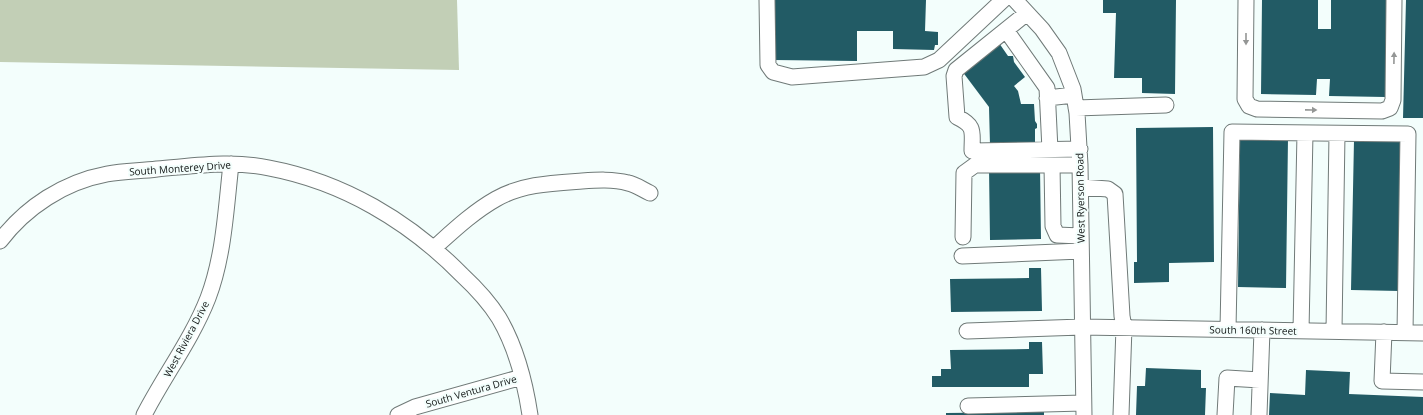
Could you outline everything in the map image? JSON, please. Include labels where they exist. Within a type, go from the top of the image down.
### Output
[{"type":"street","points":[[767,0],[768,66],[773,72],[792,77],[924,67],[939,60],[1003,0]]},
{"type":"street","name":"West Ryerson Road","points":[[1015,0],[1042,29],[1059,53],[1069,76],[1075,101],[1080,150],[1081,187],[1083,409]]},
{"type":"street","points":[[1246,0],[1246,99],[1249,106],[1257,109],[1382,111],[1390,108],[1393,100],[1394,0]]},
{"type":"street","points":[[1027,13],[956,70],[954,76],[957,117],[968,123],[971,129],[972,151],[1080,150]]},
{"type":"street","points":[[1006,30],[1047,88],[1050,150]]},
{"type":"street","points":[[1047,98],[1075,101],[1166,105]]},
{"type":"street","points":[[1228,329],[1232,132],[1408,134],[1405,332]]},
{"type":"street","points":[[1301,330],[1305,133]]},
{"type":"street","points":[[1334,331],[1337,134]]},
{"type":"street","name":"South Monterey Drive","points":[[0,241],[18,220],[56,192],[89,179],[129,171],[194,165],[231,164],[269,168],[323,183],[350,194],[389,215],[434,248],[471,284],[492,308],[506,331],[522,377],[530,415]]},
{"type":"street","name":"West Riviera Drive","points":[[144,415],[193,328],[209,296],[219,260],[231,164]]},
{"type":"street","points":[[963,237],[964,173],[975,165],[1080,165]]},
{"type":"street","points":[[1052,165],[1053,226],[1057,235],[1081,236]]},
{"type":"street","points":[[434,248],[481,208],[497,198],[513,191],[551,184],[608,180],[629,183],[650,193]]},
{"type":"street","points":[[1081,187],[1108,189],[1115,194],[1121,310],[1124,328],[1121,415]]},
{"type":"street","points":[[962,256],[1081,251]]},
{"type":"street","name":"South 160th Street","points":[[967,331],[1082,327],[1423,333]]},
{"type":"street","points":[[1259,415],[1262,330]]},
{"type":"street","points":[[1384,332],[1382,381],[1423,382]]},
{"type":"street","name":"South Ventura Drive","points":[[398,415],[422,405],[522,377]]},
{"type":"street","points":[[1225,415],[1227,378],[1260,380]]},
{"type":"street","points":[[968,406],[1083,409]]},
{"type":"green space","points":[[0,0],[457,0],[459,70],[0,62]]},
{"type":"building","points":[[774,0],[926,0],[925,31],[938,32],[938,45],[935,45],[934,50],[893,49],[893,31],[857,31],[857,61],[774,60]]},
{"type":"building","points":[[1103,0],[1176,0],[1175,94],[1142,93],[1142,78],[1114,78],[1116,13],[1103,13]]},
{"type":"building","points":[[1262,0],[1318,0],[1318,29],[1331,29],[1331,0],[1387,0],[1385,97],[1329,96],[1330,79],[1317,79],[1316,95],[1261,94]]},
{"type":"building","points":[[1406,0],[1423,0],[1423,118],[1403,118]]},
{"type":"building","points":[[999,43],[1008,56],[1013,56],[1014,62],[1025,77],[1014,86],[1018,91],[1021,104],[1034,104],[1035,121],[1037,124],[1037,128],[1035,129],[1035,148],[990,145],[989,107],[962,71]]},
{"type":"building","points":[[1213,127],[1214,262],[1169,263],[1169,282],[1134,283],[1134,262],[1137,262],[1136,128]]},
{"type":"building","points":[[1240,137],[1288,138],[1286,288],[1238,287]]},
{"type":"building","points":[[1354,140],[1402,140],[1400,291],[1351,290]]},
{"type":"building","points":[[1040,167],[1041,239],[990,240],[989,168]]},
{"type":"building","points":[[1029,268],[1041,268],[1042,311],[951,312],[950,279],[1029,278]]},
{"type":"building","points":[[1029,342],[1042,342],[1043,374],[1029,374],[1029,387],[932,387],[932,376],[941,376],[941,369],[951,369],[950,350],[1029,349]]},
{"type":"building","points":[[1146,368],[1201,370],[1201,388],[1206,388],[1205,415],[1136,415],[1137,386],[1145,386]]},
{"type":"building","points":[[1306,370],[1350,372],[1349,394],[1423,397],[1423,415],[1269,415],[1270,393],[1305,395]]},
{"type":"building","points":[[1044,412],[1044,415],[946,415],[946,413]]}]
